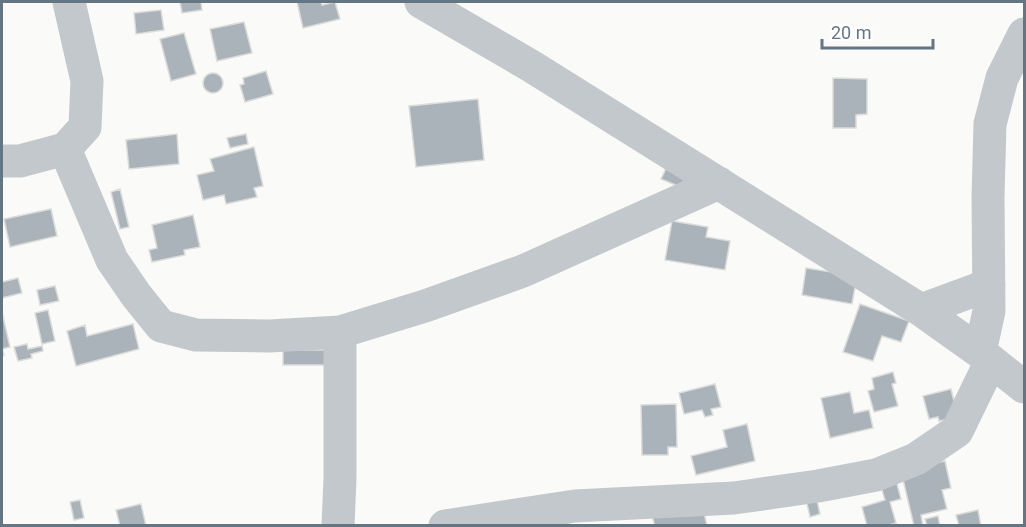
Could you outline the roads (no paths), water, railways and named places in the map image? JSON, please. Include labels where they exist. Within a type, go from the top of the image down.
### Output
[{"type":"street","points":[[2,161],[20,161],[65,150],[85,127],[87,81],[69,2]]},
{"type":"street","points":[[421,2],[531,66],[921,310],[1024,387]]},
{"type":"street","points":[[445,525],[575,506],[734,498],[818,486],[876,475],[916,459],[957,431],[985,356],[989,312],[990,124],[1002,78],[1024,34]]},
{"type":"street","points":[[65,150],[112,260],[136,296],[161,326],[196,335],[270,336],[340,332],[425,306],[523,271],[719,183]]},
{"type":"street","points":[[921,310],[989,285]]},
{"type":"street","points":[[338,525],[340,332]]}]
